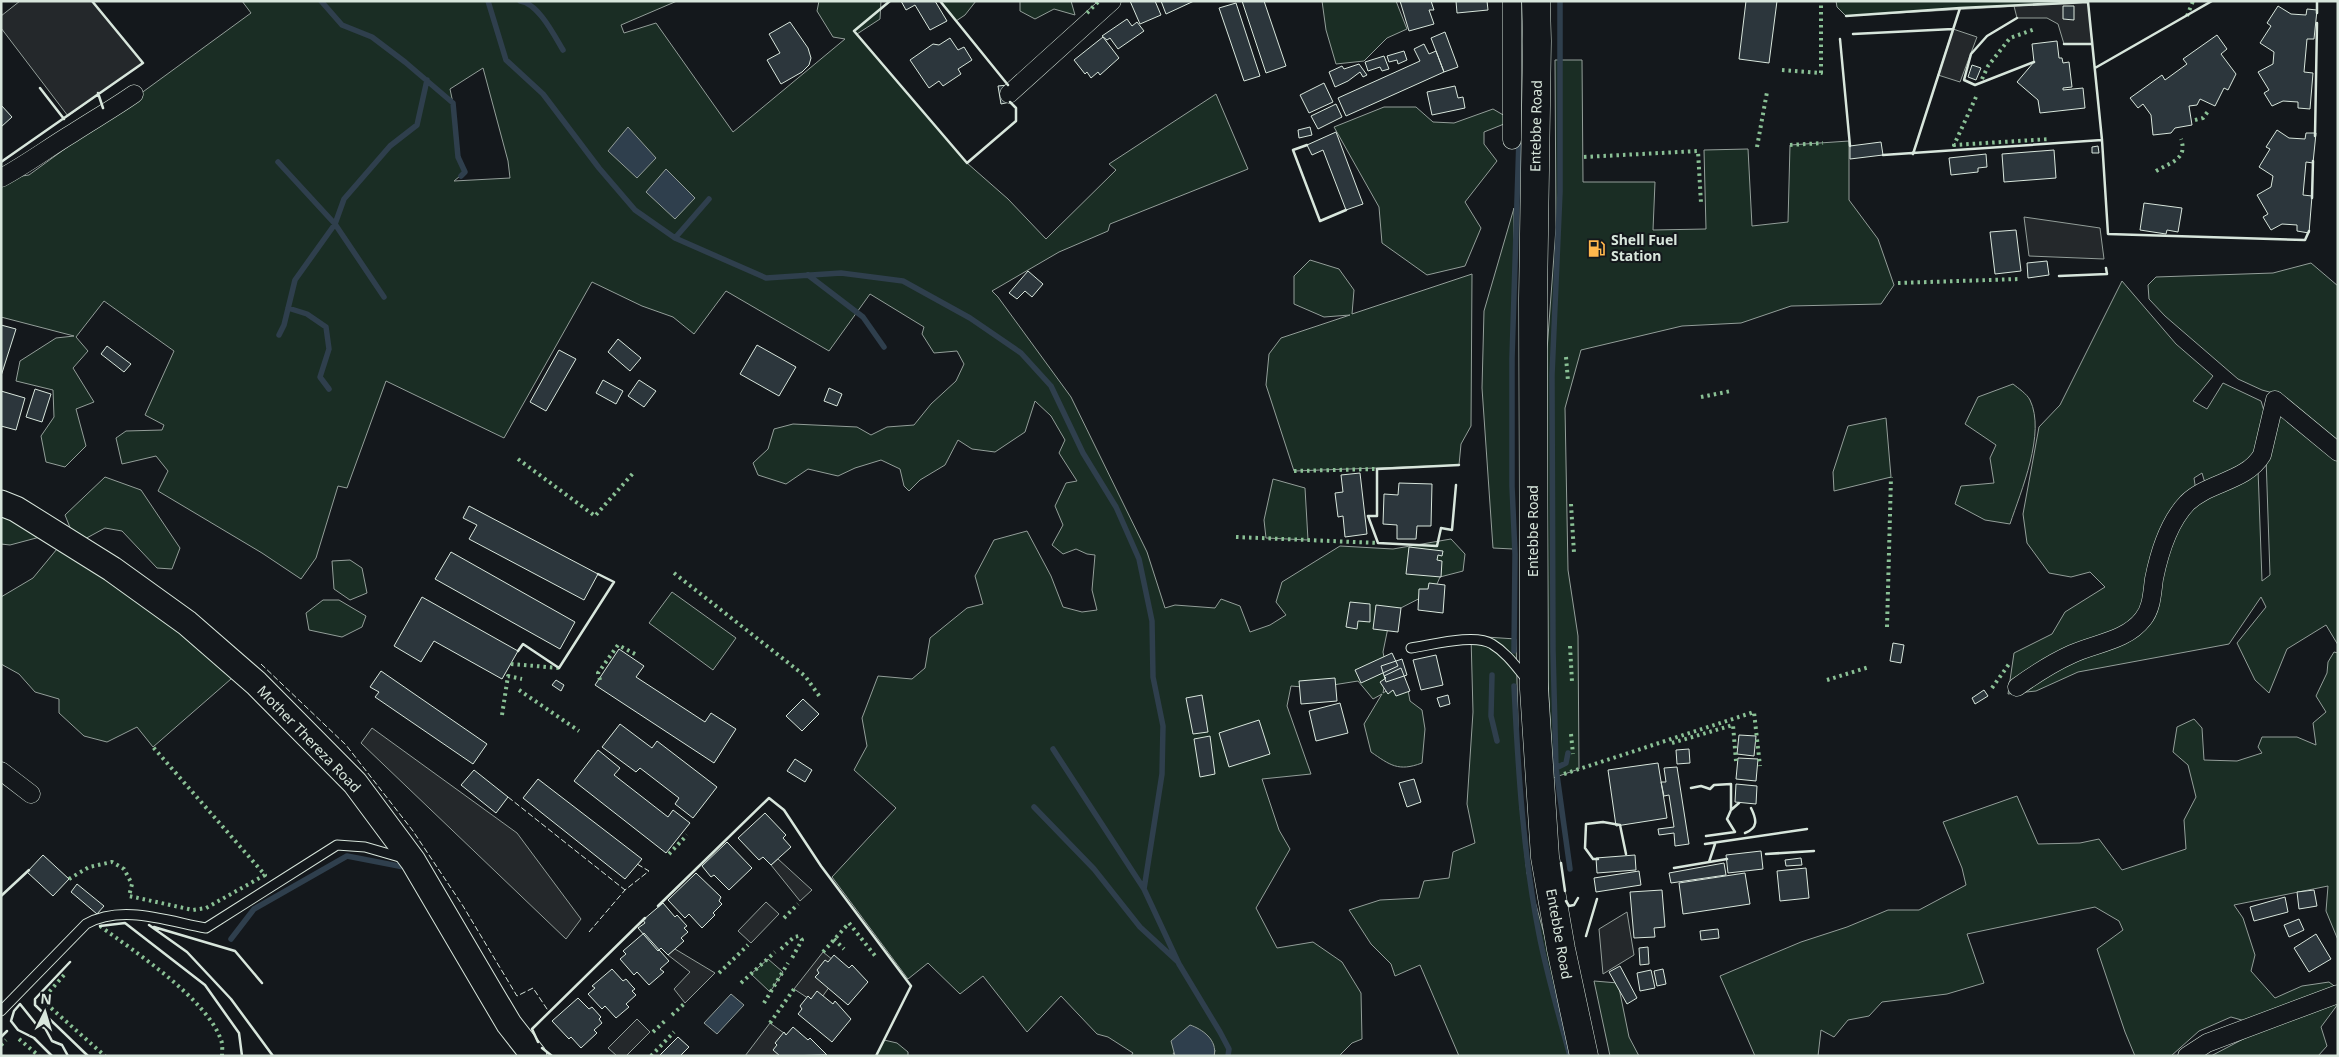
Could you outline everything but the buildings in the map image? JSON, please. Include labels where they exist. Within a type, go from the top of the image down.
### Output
[{"type":"main road","name":"Entebbe Road","points":[[1536,1],[1532,491],[1534,688],[1545,857],[1561,949],[1584,1056]]},
{"type":"street","points":[[1009,94],[1076,36],[1112,1]]},
{"type":"street","points":[[1512,1],[1512,140]]},
{"type":"street","points":[[1,178],[36,159],[72,133],[134,94]]},
{"type":"street","points":[[2017,687],[2043,668],[2074,653],[2118,638],[2134,628],[2144,618],[2150,606],[2159,561],[2174,519],[2187,503],[2201,492],[2239,476],[2258,462],[2262,455],[2275,400],[2338,452]]},
{"type":"street","name":"Mother Thereza Road","points":[[1,503],[16,509],[112,569],[187,623],[256,683],[354,783],[413,861],[490,992],[510,1024],[534,1056]]},
{"type":"street","points":[[1,771],[32,794]]},
{"type":"street","points":[[2187,1056],[2207,1043],[2338,994]]},
{"type":"lane","points":[[1411,648],[1477,639],[1492,643],[1512,661],[1534,688]]},
{"type":"lane","points":[[1,1011],[86,924],[99,917],[122,913],[206,928],[337,845],[365,847],[413,861]]},
{"type":"green space","points":[[242,1],[677,1],[621,25],[624,33],[656,23],[733,132],[845,39],[833,37],[817,11],[819,1],[881,1],[880,19],[857,34],[967,163],[1008,199],[1046,239],[1116,170],[1109,164],[1216,94],[1248,169],[1110,224],[1108,231],[1059,252],[992,291],[1071,397],[1147,552],[1165,608],[1175,605],[1215,608],[1221,599],[1240,606],[1250,632],[1270,625],[1286,615],[1276,602],[1282,582],[1340,546],[1393,549],[1451,539],[1465,554],[1463,571],[1440,577],[1434,591],[1391,613],[1383,652],[1387,672],[1383,693],[1398,684],[1408,690],[1410,701],[1422,710],[1425,729],[1422,763],[1407,767],[1395,766],[1371,752],[1364,724],[1382,694],[1373,699],[1358,681],[1314,688],[1291,686],[1287,706],[1311,774],[1262,779],[1279,830],[1290,849],[1256,908],[1277,948],[1313,942],[1342,962],[1361,993],[1362,1039],[1352,1043],[1339,1056],[1214,1056],[1215,1050],[1173,1053],[1175,1056],[1131,1056],[1133,1053],[1108,1037],[1097,1034],[1061,996],[1027,1032],[983,976],[960,994],[928,963],[908,979],[832,877],[896,808],[854,770],[867,746],[862,718],[878,676],[912,679],[925,668],[930,638],[967,608],[983,604],[975,576],[994,540],[1027,531],[1051,576],[1063,607],[1082,612],[1097,610],[1092,590],[1095,555],[1076,549],[1063,554],[1052,545],[1063,525],[1055,506],[1066,483],[1077,481],[1059,453],[1065,440],[1051,416],[1035,401],[1025,432],[995,452],[972,449],[958,440],[945,465],[920,480],[909,491],[904,486],[900,469],[881,460],[855,468],[838,476],[808,469],[786,484],[758,475],[753,463],[768,449],[774,429],[793,424],[857,427],[871,435],[887,427],[914,425],[931,404],[956,381],[964,364],[957,351],[934,353],[922,334],[924,327],[870,294],[829,351],[726,291],[694,334],[673,317],[642,306],[592,282],[504,438],[386,381],[347,488],[338,486],[316,558],[301,579],[262,553],[158,491],[168,471],[156,456],[122,464],[116,438],[126,431],[162,430],[164,425],[145,415],[174,351],[104,301],[76,337],[88,351],[73,368],[94,402],[76,409],[86,446],[65,467],[46,462],[41,436],[54,417],[53,390],[16,381],[20,361],[56,338],[74,336],[1,317],[1,185],[15,177],[29,175],[251,13]],"holes":[[[483,68],[508,161],[510,178],[454,181],[465,172],[457,141],[450,89]]]},
{"type":"green space","points":[[941,1],[976,1],[965,15],[956,21]]},
{"type":"green space","points":[[1020,1],[1071,1],[1075,15],[1054,9],[1035,19],[1020,11]]},
{"type":"green space","points":[[1322,1],[1396,1],[1407,29],[1387,38],[1364,61],[1336,64],[1326,30]]},
{"type":"green space","points":[[1836,1],[2088,2],[1846,16],[1837,7]]},
{"type":"green space","points":[[1555,60],[1582,60],[1583,182],[1655,182],[1653,230],[1706,229],[1704,150],[1748,149],[1752,226],[1788,222],[1790,145],[1849,141],[1849,200],[1878,239],[1894,285],[1881,304],[1791,306],[1741,323],[1682,326],[1581,350],[1565,408],[1568,570],[1578,636],[1579,769],[1553,778],[1548,681],[1547,350],[1556,228]]},
{"type":"green space","points":[[1384,107],[1416,107],[1433,122],[1454,123],[1493,109],[1505,116],[1504,124],[1484,132],[1484,144],[1497,161],[1465,202],[1481,228],[1465,266],[1427,275],[1382,243],[1379,207],[1334,127]]},
{"type":"green space","points":[[1514,208],[1513,549],[1493,548],[1482,388],[1484,311]]},
{"type":"green space","points":[[1310,260],[1339,269],[1354,290],[1352,314],[1472,274],[1471,426],[1461,444],[1459,465],[1294,471],[1266,385],[1269,354],[1281,338],[1350,315],[1324,317],[1294,304],[1294,276]]},
{"type":"green space","points":[[2311,263],[2338,286],[2338,441],[2284,396],[2262,390],[2238,379],[2165,316],[2149,299],[2148,285],[2156,277],[2273,273]]},
{"type":"green space","points":[[2122,281],[2176,344],[2213,376],[2193,401],[2207,409],[2223,383],[2261,401],[2265,414],[2255,458],[2230,474],[2205,483],[2202,473],[2194,478],[2196,491],[2203,497],[2258,469],[2262,581],[2270,575],[2266,457],[2278,407],[2338,461],[2338,645],[2326,625],[2287,649],[2269,693],[2255,680],[2237,643],[2266,607],[2261,597],[2229,644],[2078,672],[2036,691],[2008,694],[2014,653],[2052,634],[2065,612],[2105,587],[2090,572],[2071,577],[2049,573],[2027,543],[2023,514],[2039,427],[2060,405]]},
{"type":"green space","points":[[2013,384],[2025,393],[2030,400],[2034,413],[2035,429],[2030,462],[2010,524],[1985,520],[1955,504],[1961,486],[1994,483],[1990,458],[1996,445],[1965,424],[1978,397]]},
{"type":"green space","points":[[1886,418],[1891,477],[1834,491],[1833,472],[1848,426]]},
{"type":"green space","points":[[105,477],[141,490],[180,548],[172,569],[157,568],[122,531],[105,528],[83,540],[71,530],[65,515]]},
{"type":"green space","points":[[1273,479],[1305,488],[1308,540],[1266,538],[1264,520]]},
{"type":"green space","points":[[1,511],[40,537],[10,545],[1,544]]},
{"type":"green space","points":[[57,549],[145,604],[239,672],[153,747],[137,727],[107,742],[84,736],[59,713],[59,699],[35,692],[19,674],[1,664],[1,597],[33,578]]},
{"type":"green space","points":[[350,560],[362,568],[367,593],[350,600],[334,589],[332,561]]},
{"type":"green space","points":[[672,592],[736,638],[713,670],[649,623]]},
{"type":"green space","points":[[323,600],[339,600],[366,616],[362,627],[342,637],[309,630],[306,613]]},
{"type":"green space","points":[[1471,636],[1516,639],[1520,806],[1527,873],[1550,955],[1574,1056],[1459,1056],[1420,965],[1395,976],[1391,964],[1371,944],[1349,910],[1380,900],[1419,898],[1424,881],[1449,878],[1453,852],[1475,843],[1467,804],[1473,712]]},
{"type":"green space","points":[[2334,652],[2338,653],[2338,940],[2326,911],[2328,886],[2234,905],[2243,918],[2255,955],[2251,971],[2275,998],[2302,986],[2329,982],[2338,989],[2338,1004],[2321,1027],[2327,1046],[2318,1056],[2211,1056],[2266,1027],[2231,1017],[2199,1031],[2171,1056],[2135,1056],[2097,949],[2123,930],[2119,921],[2095,907],[1967,934],[1984,983],[1947,994],[1882,1002],[1869,1016],[1848,1020],[1834,1037],[1821,1030],[1818,1056],[1755,1056],[1720,976],[1801,942],[1847,927],[1888,910],[1919,910],[1966,885],[1962,868],[1943,822],[2017,796],[2038,844],[2080,843],[2099,839],[2122,870],[2186,849],[2184,820],[2196,797],[2188,765],[2173,752],[2177,727],[2194,719],[2202,728],[2204,760],[2237,761],[2262,753],[2258,747],[2262,737],[2297,737],[2316,745],[2313,723],[2326,712],[2316,696],[2327,673],[2328,662]]},
{"type":"green space","points":[[768,959],[783,972],[770,992],[751,974]]},
{"type":"green space","points":[[1594,981],[1618,983],[1629,1037],[1639,1056],[1610,1056]]},
{"type":"green space","points":[[884,1040],[897,1043],[908,1052],[908,1056],[876,1056]]},
{"type":"shaded area","points":[[20,1],[92,1],[143,63],[68,116],[1,28],[1,16]]},
{"type":"shaded area","points":[[2088,2],[2092,44],[2064,44],[2058,24],[2047,18],[2017,18],[2014,6]]},
{"type":"shaded area","points":[[1953,29],[1977,37],[1960,82],[1938,75]]},
{"type":"shaded area","points":[[2024,217],[2100,228],[2104,259],[2029,256]]},
{"type":"shaded area","points":[[372,728],[517,833],[581,919],[566,939],[361,743]]},
{"type":"shaded area","points":[[778,859],[812,890],[800,901],[771,865]]},
{"type":"shaded area","points":[[766,902],[779,914],[751,943],[738,931]]},
{"type":"shaded area","points":[[1627,912],[1634,955],[1603,974],[1599,929]]},
{"type":"shaded area","points":[[675,949],[715,973],[685,1003],[674,989],[690,972],[668,955]]},
{"type":"shaded area","points":[[823,952],[843,968],[817,1004],[794,989]]},
{"type":"shaded area","points":[[637,1019],[650,1032],[626,1056],[617,1056],[608,1048]]},
{"type":"shaded area","points":[[770,1023],[795,1041],[784,1056],[745,1056]]},
{"type":"water","points":[[628,127],[656,158],[637,178],[608,151]]},
{"type":"water","points":[[666,169],[695,198],[675,219],[646,192]]},
{"type":"water","points":[[731,994],[744,1005],[717,1034],[704,1023]]},
{"type":"water","points":[[1190,1025],[1208,1036],[1214,1045],[1214,1056],[1175,1056],[1171,1041]]},
{"type":"waterway","points":[[321,1],[342,25],[372,37],[453,103],[458,157],[465,172],[461,176]]},
{"type":"waterway","points":[[488,1],[506,60],[543,94],[599,168],[635,210],[675,238],[766,278],[841,273],[903,281],[970,318],[1021,353],[1051,386],[1083,453],[1116,507],[1139,559],[1152,621],[1153,677],[1163,726],[1162,774],[1144,889]]},
{"type":"waterway","points":[[520,1],[527,3],[539,13],[563,50]]},
{"type":"waterway","points":[[1556,768],[1553,650],[1552,375],[1560,192],[1560,1]]},
{"type":"waterway","points":[[279,335],[284,325],[295,280],[335,224],[344,199],[390,146],[417,125],[427,80]]},
{"type":"waterway","points":[[1514,651],[1515,554],[1512,486],[1512,358],[1519,138]]},
{"type":"waterway","points":[[278,162],[335,224],[384,297]]},
{"type":"waterway","points":[[675,238],[709,199]]},
{"type":"waterway","points":[[808,275],[863,317],[884,347]]},
{"type":"waterway","points":[[288,308],[307,314],[326,327],[329,349],[320,377],[329,389]]},
{"type":"waterway","points":[[1492,675],[1491,716],[1497,741]]},
{"type":"waterway","points":[[1514,686],[1522,810],[1533,903],[1553,995],[1570,1056]]},
{"type":"waterway","points":[[1053,749],[1144,889],[1179,964],[1229,1049],[1228,1056]]},
{"type":"waterway","points":[[1568,753],[1566,763],[1556,768],[1570,869]]},
{"type":"waterway","points":[[1034,807],[1094,869],[1140,927],[1177,961]]},
{"type":"waterway","points":[[231,939],[254,909],[347,856],[409,868]]},
{"type":"hedge","points":[[1087,13],[1099,1]]},
{"type":"hedge","points":[[1782,70],[1821,73],[1821,1]]},
{"type":"hedge","points":[[2187,16],[2193,1]]},
{"type":"hedge","points":[[1982,79],[1988,66],[2010,38],[2035,29]]},
{"type":"hedge","points":[[1757,147],[1767,92]]},
{"type":"hedge","points":[[1976,97],[1954,145],[2050,139]]},
{"type":"hedge","points":[[2195,120],[2203,118],[2209,110]]},
{"type":"hedge","points":[[2156,171],[2180,156],[2183,146],[2181,139]]},
{"type":"hedge","points":[[1790,145],[1823,143]]},
{"type":"hedge","points":[[1584,157],[1698,151],[1701,203]]},
{"type":"hedge","points":[[1898,283],[2019,279]]},
{"type":"hedge","points":[[1566,357],[1568,381]]},
{"type":"hedge","points":[[1701,397],[1731,391]]},
{"type":"hedge","points":[[518,459],[595,516],[635,471]]},
{"type":"hedge","points":[[1294,471],[1377,469]]},
{"type":"hedge","points":[[1887,627],[1891,477]]},
{"type":"hedge","points":[[1571,504],[1574,553]]},
{"type":"hedge","points":[[1236,537],[1378,543]]},
{"type":"hedge","points":[[674,573],[805,676],[820,697]]},
{"type":"hedge","points":[[600,680],[598,673],[618,645],[635,654]]},
{"type":"hedge","points":[[1570,646],[1572,682]]},
{"type":"hedge","points":[[511,664],[559,668]]},
{"type":"hedge","points":[[1992,688],[2009,664]]},
{"type":"hedge","points":[[1827,680],[1869,667]]},
{"type":"hedge","points":[[502,715],[508,676],[522,679]]},
{"type":"hedge","points":[[519,690],[579,731]]},
{"type":"hedge","points":[[1564,774],[1754,712],[1760,766]]},
{"type":"hedge","points":[[1672,743],[1733,725],[1736,761]]},
{"type":"hedge","points":[[1571,734],[1573,754]]},
{"type":"hedge","points":[[69,879],[89,867],[112,862],[124,869],[132,884],[129,896],[193,910],[206,908],[265,875],[153,747]]},
{"type":"hedge","points":[[669,854],[687,835]]},
{"type":"hedge","points":[[784,918],[798,904]]},
{"type":"hedge","points":[[823,952],[849,923],[876,957]]},
{"type":"hedge","points":[[100,926],[168,977],[186,993],[213,1024],[221,1040],[222,1056]]},
{"type":"hedge","points":[[781,949],[794,937],[799,936],[802,940],[792,958]]},
{"type":"hedge","points":[[834,939],[844,949]]},
{"type":"hedge","points":[[719,973],[748,945]]},
{"type":"hedge","points":[[741,983],[775,952]]},
{"type":"hedge","points":[[764,1003],[788,963]]},
{"type":"hedge","points":[[64,975],[42,1000],[105,1056]]},
{"type":"hedge","points":[[770,1023],[794,989]]},
{"type":"hedge","points":[[672,1015],[685,1003]]},
{"type":"hedge","points":[[653,1032],[667,1019]]},
{"type":"hedge","points":[[651,1056],[674,1032]]},
{"type":"hedge","points":[[19,1039],[39,1056]]},
{"type":"hedge","points":[[1,1045],[6,1040]]},
{"type":"fence","points":[[261,664],[346,745],[413,831],[463,906],[517,996],[533,988],[549,1012]]},
{"type":"fence","points":[[508,797],[625,890]]},
{"type":"fence","points":[[589,932],[625,890],[649,871],[637,864]]},
{"type":"wall","points":[[1,162],[143,63],[92,1]]},
{"type":"wall","points":[[890,1],[854,31],[967,163],[1016,121],[1016,108],[1010,102]]},
{"type":"wall","points":[[940,1],[1008,85]]},
{"type":"wall","points":[[2095,68],[2212,1]]},
{"type":"wall","points":[[2317,1],[2317,13]]},
{"type":"wall","points":[[1913,154],[1960,8],[2088,2],[2102,140],[2108,234],[2305,240],[2309,231]]},
{"type":"wall","points":[[1846,16],[1960,8]]},
{"type":"wall","points":[[2017,18],[1987,36],[1971,54],[1964,80],[1975,85],[2034,62]]},
{"type":"wall","points":[[2315,136],[2317,23]]},
{"type":"wall","points":[[1853,34],[1953,29]]},
{"type":"wall","points":[[1840,39],[1850,146]]},
{"type":"wall","points":[[2064,44],[2092,44]]},
{"type":"wall","points":[[40,88],[64,119]]},
{"type":"wall","points":[[98,93],[103,108]]},
{"type":"wall","points":[[1883,155],[2102,140]]},
{"type":"wall","points":[[1307,145],[1293,150],[1320,221],[1346,210]]},
{"type":"wall","points":[[2312,198],[2313,161]]},
{"type":"wall","points":[[2059,276],[2107,274],[2106,268]]},
{"type":"wall","points":[[1456,485],[1452,530],[1441,528],[1437,546],[1378,543],[1368,516],[1377,516],[1377,469],[1459,465]]},
{"type":"wall","points":[[518,651],[523,644],[559,668],[614,582],[598,574]]},
{"type":"wall","points":[[1691,788],[1701,786],[1710,789],[1714,785],[1731,784],[1731,810]]},
{"type":"wall","points":[[658,906],[769,798],[784,810],[821,866],[911,986],[876,1056]]},
{"type":"wall","points":[[1706,836],[1735,832],[1727,819],[1731,810],[1739,803]]},
{"type":"wall","points":[[1745,833],[1752,829],[1755,823],[1751,808]]},
{"type":"wall","points":[[1598,859],[1593,859],[1585,848],[1586,824],[1603,822],[1620,825],[1626,854]]},
{"type":"wall","points":[[1705,844],[1807,829]]},
{"type":"wall","points":[[1709,862],[1715,844]]},
{"type":"wall","points":[[1766,854],[1814,851]]},
{"type":"wall","points":[[1674,868],[1727,859]]},
{"type":"wall","points":[[1561,863],[1565,891]]},
{"type":"wall","points":[[1,896],[29,870]]},
{"type":"wall","points":[[1566,901],[1569,906],[1574,905],[1578,898]]},
{"type":"wall","points":[[1586,936],[1597,899]]},
{"type":"wall","points":[[538,1042],[532,1029],[645,918]]},
{"type":"wall","points":[[100,926],[125,923],[205,985],[239,1033],[242,1056]]},
{"type":"wall","points":[[149,925],[187,952],[231,999],[273,1056]]},
{"type":"wall","points":[[154,927],[235,951],[262,983]]},
{"type":"wall","points":[[70,962],[35,999],[35,1005],[88,1056]]},
{"type":"wall","points":[[52,1056],[34,1038],[18,1030],[11,1021],[14,1011],[20,1004],[36,1024],[45,1028],[52,1041],[62,1045],[68,1056]]},
{"type":"wall","points":[[1,1037],[7,1031]]},
{"type":"wall","points":[[542,1048],[552,1056]]},
{"type":"place","name":"Shell Fuel Station","points":[[1597,248]]}]
